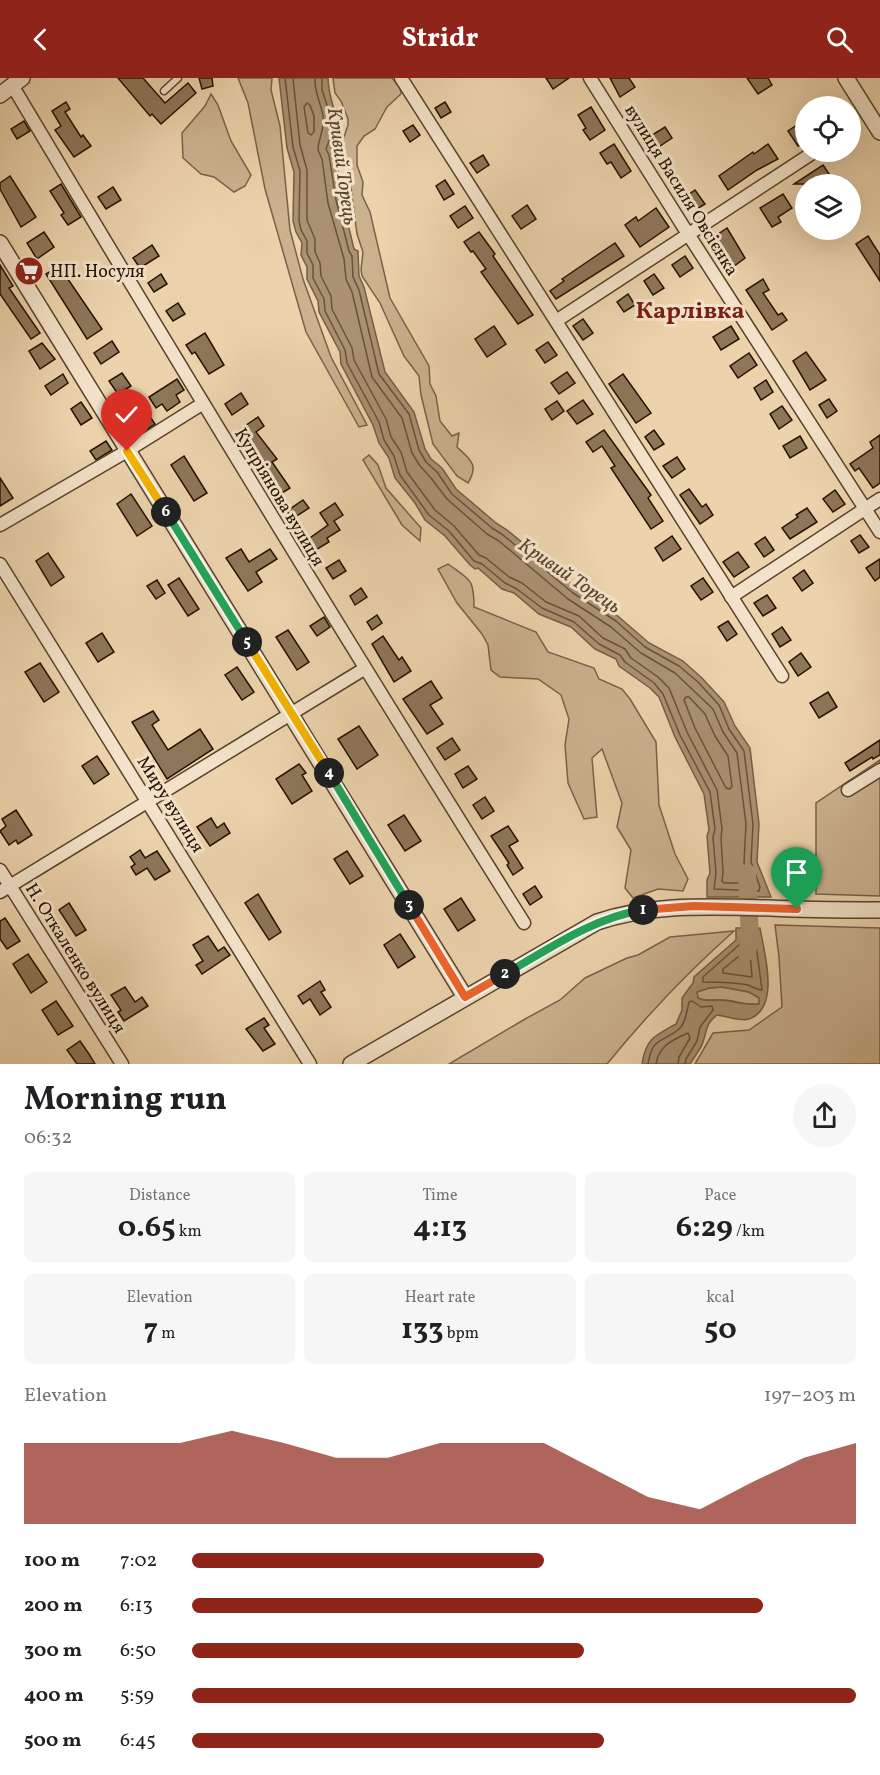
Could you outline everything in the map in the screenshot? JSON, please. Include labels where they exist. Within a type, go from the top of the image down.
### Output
[{"type":"street","points":[[401,78],[782,676]]},
{"type":"street","name":"вулиця Василя Овсієнка","points":[[590,78],[880,532]]},
{"type":"street","points":[[846,78],[880,132]]},
{"type":"street","name":"Купріянова вулиця","points":[[11,86],[364,669],[524,923]]},
{"type":"street","points":[[556,321],[799,162]]},
{"type":"street","points":[[0,243],[127,451],[292,713],[465,997]]},
{"type":"street","points":[[0,525],[202,404]]},
{"type":"street","points":[[731,597],[880,499]]},
{"type":"street","name":"Миру вулиця","points":[[0,564],[310,1064]]},
{"type":"street","points":[[5,889],[364,669]]},
{"type":"street","points":[[848,790],[880,770]]},
{"type":"street","name":"Н. Откаленко вулиця","points":[[0,870],[5,889],[122,1064]]},
{"type":"street","points":[[351,1064],[597,922],[642,910],[694,906],[880,910]]},
{"type":"lane","points":[[164,91],[178,78]]},
{"type":"shaded area","points":[[238,78],[272,78],[271,90],[280,126],[290,230],[303,279],[331,357],[367,425],[359,427],[306,332],[265,189],[248,103]]},
{"type":"shaded area","points":[[333,78],[392,78],[400,88],[401,94],[387,107],[375,129],[364,136],[357,146],[357,165],[363,182],[362,195],[370,212],[390,298],[429,366],[430,384],[436,396],[440,421],[452,436],[459,433],[457,447],[472,463],[473,472],[468,483],[457,476],[433,444],[421,395],[419,376],[404,356],[380,303],[362,276],[363,252],[357,234],[348,166],[343,155],[342,143],[348,119],[335,93]]},
{"type":"shaded area","points":[[211,94],[218,105],[231,141],[251,175],[245,186],[234,192],[214,177],[201,174],[183,158],[182,133],[205,106]]},
{"type":"shaded area","points":[[369,455],[378,465],[386,488],[421,528],[420,541],[402,525],[363,460]]},
{"type":"shaded area","points":[[448,564],[472,585],[474,607],[536,632],[548,652],[594,668],[599,679],[622,689],[630,699],[656,742],[659,805],[675,854],[688,879],[683,891],[658,889],[633,898],[625,888],[631,850],[617,827],[622,803],[602,749],[592,758],[597,817],[584,819],[568,783],[565,745],[569,719],[561,695],[538,679],[500,677],[491,670],[488,645],[457,603],[438,569]]},
{"type":"shaded area","points":[[880,760],[880,896],[816,894],[816,803]]},
{"type":"shaded area","points":[[775,925],[880,928],[880,1064],[695,1064],[713,1033],[749,1030],[782,1007]]},
{"type":"shaded area","points":[[734,931],[668,995],[607,1064],[449,1064],[560,1000],[585,978],[638,955],[670,937]]},
{"type":"shaded area","points":[[722,987],[749,992],[760,998],[759,1004],[698,998],[697,992]]},
{"type":"water","points":[[279,78],[328,78],[336,121],[335,138],[331,148],[335,150],[342,199],[354,249],[358,251],[359,276],[364,287],[385,372],[414,412],[425,449],[431,459],[442,468],[456,489],[496,523],[577,588],[619,617],[649,643],[683,661],[724,702],[735,726],[750,748],[759,824],[757,862],[771,897],[707,897],[707,880],[710,873],[707,836],[709,830],[704,794],[675,737],[659,697],[619,666],[616,659],[595,649],[571,627],[539,614],[514,593],[502,589],[478,568],[475,569],[470,565],[445,536],[425,520],[395,478],[389,458],[379,443],[373,425],[341,364],[340,352],[319,312],[318,301],[307,279],[307,267],[301,255],[302,243],[293,221],[294,172],[287,148]]},
{"type":"water","points":[[736,928],[760,928],[767,964],[768,992],[765,1004],[759,1013],[746,1020],[717,1015],[709,1024],[702,1045],[690,1064],[642,1064],[646,1049],[652,1039],[676,1024],[682,1010],[682,998],[693,983],[694,977],[736,940]],"holes":[[[722,987],[749,992],[759,998],[759,1004],[703,1000],[698,998],[697,992]]]},
{"type":"building","points":[[118,78],[143,78],[165,103],[188,83],[196,93],[161,124],[152,114],[150,116]]},
{"type":"building","points":[[199,78],[212,78],[213,86],[202,89]]},
{"type":"building","points":[[546,78],[569,78],[553,89]]},
{"type":"building","points":[[610,78],[629,78],[635,87],[620,97]]},
{"type":"building","points":[[747,78],[768,78],[772,85],[758,94]]},
{"type":"building","points":[[66,102],[70,109],[65,112],[81,137],[83,135],[91,146],[74,157],[55,130],[61,126],[52,111]]},
{"type":"building","points":[[445,102],[451,112],[441,118],[435,108]]},
{"type":"building","points":[[591,107],[605,130],[590,140],[583,130],[586,128],[578,115]]},
{"type":"building","points":[[24,121],[30,131],[17,139],[11,129]]},
{"type":"building","points":[[413,125],[420,135],[410,142],[403,131]]},
{"type":"building","points":[[795,126],[795,142],[788,131]]},
{"type":"building","points":[[665,127],[672,138],[657,148],[649,137]]},
{"type":"building","points":[[614,144],[631,171],[621,178],[611,162],[607,164],[600,153]]},
{"type":"building","points":[[768,144],[778,159],[728,190],[719,176]]},
{"type":"building","points":[[483,155],[489,165],[477,173],[470,163]]},
{"type":"building","points":[[823,165],[829,174],[809,174]]},
{"type":"building","points":[[10,176],[36,217],[21,227],[0,189],[0,183]]},
{"type":"building","points":[[445,180],[454,194],[444,200],[436,186]]},
{"type":"building","points":[[61,184],[81,217],[68,225],[61,215],[64,213],[50,191]]},
{"type":"building","points":[[113,187],[121,200],[106,209],[98,197]]},
{"type":"building","points":[[695,190],[705,204],[697,209],[688,195]]},
{"type":"building","points":[[783,194],[792,208],[778,217],[781,222],[772,227],[760,208]]},
{"type":"building","points":[[527,205],[536,219],[521,229],[512,216]]},
{"type":"building","points":[[465,206],[473,218],[458,228],[450,216]]},
{"type":"building","points":[[656,208],[669,227],[640,247],[625,225],[636,217],[638,221]]},
{"type":"building","points":[[727,228],[745,258],[733,267],[714,237]]},
{"type":"building","points":[[44,232],[54,247],[37,259],[27,243]]},
{"type":"building","points":[[479,232],[533,315],[518,324],[481,272],[486,269],[464,242]]},
{"type":"building","points":[[868,236],[880,255],[880,281],[856,244]]},
{"type":"building","points":[[615,243],[624,256],[556,299],[550,291],[564,281],[562,279]]},
{"type":"building","points":[[152,245],[159,256],[140,268],[133,258]]},
{"type":"building","points":[[685,256],[693,268],[680,277],[672,265]]},
{"type":"building","points":[[0,265],[13,286],[9,288],[40,333],[31,339],[0,294]]},
{"type":"building","points":[[59,266],[102,329],[87,339],[46,274]]},
{"type":"building","points":[[161,274],[167,284],[154,292],[148,283]]},
{"type":"building","points":[[654,274],[664,288],[653,295],[644,281]]},
{"type":"building","points":[[763,279],[769,290],[763,293],[778,315],[782,313],[787,320],[772,330],[746,290]]},
{"type":"building","points":[[628,294],[635,305],[624,312],[617,302]]},
{"type":"building","points":[[178,303],[185,314],[173,321],[166,311]]},
{"type":"building","points":[[583,319],[593,333],[583,340],[573,326]]},
{"type":"building","points":[[494,326],[506,344],[487,357],[475,339]]},
{"type":"building","points":[[731,326],[739,339],[721,350],[713,337]]},
{"type":"building","points":[[205,333],[224,365],[209,374],[195,352],[192,354],[186,345]]},
{"type":"building","points":[[112,341],[119,352],[101,364],[94,353]]},
{"type":"building","points":[[548,342],[557,355],[545,363],[536,350]]},
{"type":"building","points":[[42,343],[55,359],[40,369],[29,351]]},
{"type":"building","points":[[806,352],[826,380],[810,390],[793,361]]},
{"type":"building","points":[[749,353],[757,365],[738,378],[730,366]]},
{"type":"building","points":[[567,372],[575,383],[559,394],[551,383]]},
{"type":"building","points":[[122,373],[131,386],[118,394],[109,381]]},
{"type":"building","points":[[63,374],[68,383],[51,395],[45,386]]},
{"type":"building","points":[[623,374],[651,413],[636,423],[609,384]]},
{"type":"building","points":[[177,379],[184,390],[176,395],[180,402],[167,411],[162,404],[156,408],[149,397]]},
{"type":"building","points":[[766,380],[773,392],[761,400],[754,388]]},
{"type":"building","points":[[241,393],[248,404],[232,415],[225,404]]},
{"type":"building","points":[[829,399],[837,411],[827,418],[819,405]]},
{"type":"building","points":[[583,400],[593,414],[577,424],[567,411]]},
{"type":"building","points":[[557,401],[564,411],[552,420],[545,409]]},
{"type":"building","points":[[81,402],[92,418],[81,425],[71,409]]},
{"type":"building","points":[[782,406],[792,420],[779,429],[770,414]]},
{"type":"building","points":[[148,414],[155,424],[143,432],[136,422]]},
{"type":"building","points":[[258,417],[264,426],[256,432],[277,459],[272,462],[290,488],[279,495],[254,458],[256,456],[239,430]]},
{"type":"building","points":[[604,430],[651,495],[648,498],[663,521],[651,529],[611,468],[615,466],[602,446],[593,452],[586,442]]},
{"type":"building","points":[[654,430],[664,444],[654,450],[645,437]]},
{"type":"building","points":[[880,435],[880,483],[873,488],[859,468],[855,471],[850,464],[873,448],[870,442]]},
{"type":"building","points":[[800,436],[807,448],[790,458],[783,446]]},
{"type":"building","points":[[106,441],[112,450],[96,460],[90,451]]},
{"type":"building","points":[[184,456],[207,493],[194,501],[171,465]]},
{"type":"building","points":[[677,457],[685,469],[672,478],[663,466]]},
{"type":"building","points":[[0,478],[13,498],[0,506]]},
{"type":"building","points":[[689,489],[702,507],[706,504],[713,515],[700,524],[680,495]]},
{"type":"building","points":[[835,490],[845,504],[833,512],[823,499]]},
{"type":"building","points":[[131,494],[152,526],[137,536],[117,504]]},
{"type":"building","points":[[303,500],[309,508],[292,519],[287,511]]},
{"type":"building","points":[[335,503],[343,515],[334,521],[340,530],[327,538],[329,542],[314,551],[307,540],[328,525],[320,513]]},
{"type":"building","points":[[807,508],[817,522],[790,539],[782,528]]},
{"type":"building","points":[[860,535],[869,547],[859,553],[851,541]]},
{"type":"building","points":[[672,536],[681,549],[663,561],[655,548]]},
{"type":"building","points":[[765,537],[774,550],[764,557],[755,544]]},
{"type":"building","points":[[241,549],[249,562],[270,549],[277,559],[256,572],[262,582],[248,591],[226,558]]},
{"type":"building","points":[[738,552],[749,567],[734,577],[723,562]]},
{"type":"building","points":[[48,553],[64,577],[51,586],[36,561]]},
{"type":"building","points":[[880,559],[880,577],[875,581],[866,568]]},
{"type":"building","points":[[339,560],[346,571],[333,579],[326,568]]},
{"type":"building","points":[[804,570],[813,583],[802,591],[793,578]]},
{"type":"building","points":[[179,578],[199,609],[188,616],[168,585]]},
{"type":"building","points":[[703,578],[713,592],[701,600],[691,586]]},
{"type":"building","points":[[157,580],[165,593],[156,599],[147,586]]},
{"type":"building","points":[[361,588],[367,597],[355,605],[350,596]]},
{"type":"building","points":[[767,595],[776,608],[763,616],[754,603]]},
{"type":"building","points":[[377,615],[382,623],[372,630],[367,622]]},
{"type":"building","points":[[324,617],[330,627],[317,636],[310,626]]},
{"type":"building","points":[[728,621],[737,634],[727,641],[718,627]]},
{"type":"building","points":[[782,627],[791,640],[780,647],[772,634]]},
{"type":"building","points":[[288,630],[309,662],[297,670],[276,637]]},
{"type":"building","points":[[102,633],[114,652],[98,662],[86,643]]},
{"type":"building","points":[[383,636],[399,660],[402,657],[411,671],[394,682],[372,644]]},
{"type":"building","points":[[801,653],[811,667],[798,676],[789,662]]},
{"type":"building","points":[[40,663],[59,692],[44,702],[25,672]]},
{"type":"building","points":[[237,667],[254,692],[242,700],[225,675]]},
{"type":"building","points":[[431,681],[442,698],[430,705],[443,724],[427,734],[403,699]]},
{"type":"building","points":[[828,692],[837,707],[819,718],[810,703]]},
{"type":"building","points":[[153,711],[159,720],[152,725],[168,750],[200,729],[213,749],[167,779],[132,722]]},
{"type":"building","points":[[359,726],[378,755],[357,769],[338,739]]},
{"type":"building","points":[[452,738],[460,750],[445,760],[437,748]]},
{"type":"building","points":[[880,740],[880,755],[873,759],[872,757],[850,771],[845,763]]},
{"type":"building","points":[[97,756],[109,774],[94,784],[82,766]]},
{"type":"building","points":[[299,764],[306,773],[302,775],[312,791],[292,804],[276,779]]},
{"type":"building","points":[[468,766],[477,779],[463,788],[455,774]]},
{"type":"building","points":[[485,797],[494,811],[482,819],[473,805]]},
{"type":"building","points":[[16,810],[32,835],[18,844],[16,840],[9,845],[0,831],[6,826],[2,819]]},
{"type":"building","points":[[404,815],[421,841],[405,851],[388,825]]},
{"type":"building","points":[[211,818],[217,828],[224,823],[230,833],[210,846],[197,827]]},
{"type":"building","points":[[508,826],[518,841],[509,846],[523,868],[513,875],[507,865],[509,863],[491,836]]},
{"type":"building","points":[[140,850],[145,858],[157,851],[170,871],[155,880],[147,868],[136,875],[131,867],[135,864],[130,857]]},
{"type":"building","points":[[347,851],[363,876],[350,884],[334,859]]},
{"type":"building","points":[[535,886],[542,897],[530,905],[523,894]]},
{"type":"building","points":[[258,894],[281,932],[269,940],[245,903]]},
{"type":"building","points":[[461,898],[475,920],[458,931],[444,909]]},
{"type":"building","points":[[69,903],[86,930],[76,936],[59,910]]},
{"type":"building","points":[[5,918],[20,941],[7,949],[0,939],[0,921]]},
{"type":"building","points":[[400,934],[415,957],[398,968],[384,945]]},
{"type":"building","points":[[208,936],[218,951],[224,947],[230,955],[202,974],[196,965],[203,961],[193,945]]},
{"type":"building","points":[[28,954],[47,982],[31,993],[13,964]]},
{"type":"building","points":[[320,981],[325,990],[321,992],[331,1007],[320,1015],[310,999],[303,1004],[298,996]]},
{"type":"building","points":[[125,987],[135,1002],[142,997],[148,1006],[124,1021],[118,1012],[121,1010],[111,995]]},
{"type":"building","points":[[56,1001],[73,1026],[58,1035],[42,1010]]},
{"type":"building","points":[[264,1018],[269,1025],[264,1028],[275,1044],[263,1051],[246,1029]]},
{"type":"building","points":[[80,1041],[95,1064],[77,1064],[67,1050]]},
{"type":"waterway","name":"Кривий Торець","points":[[747,873],[750,938],[747,952]]},
{"type":"place","name":"НП. Носуля","points":[[29,271]]},
{"type":"district","name":"Карлівка","points":[[690,310]]},
{"type":"route","points":[[127,451],[292,713],[465,997],[597,922],[621,914],[694,906],[797,909]]}]
